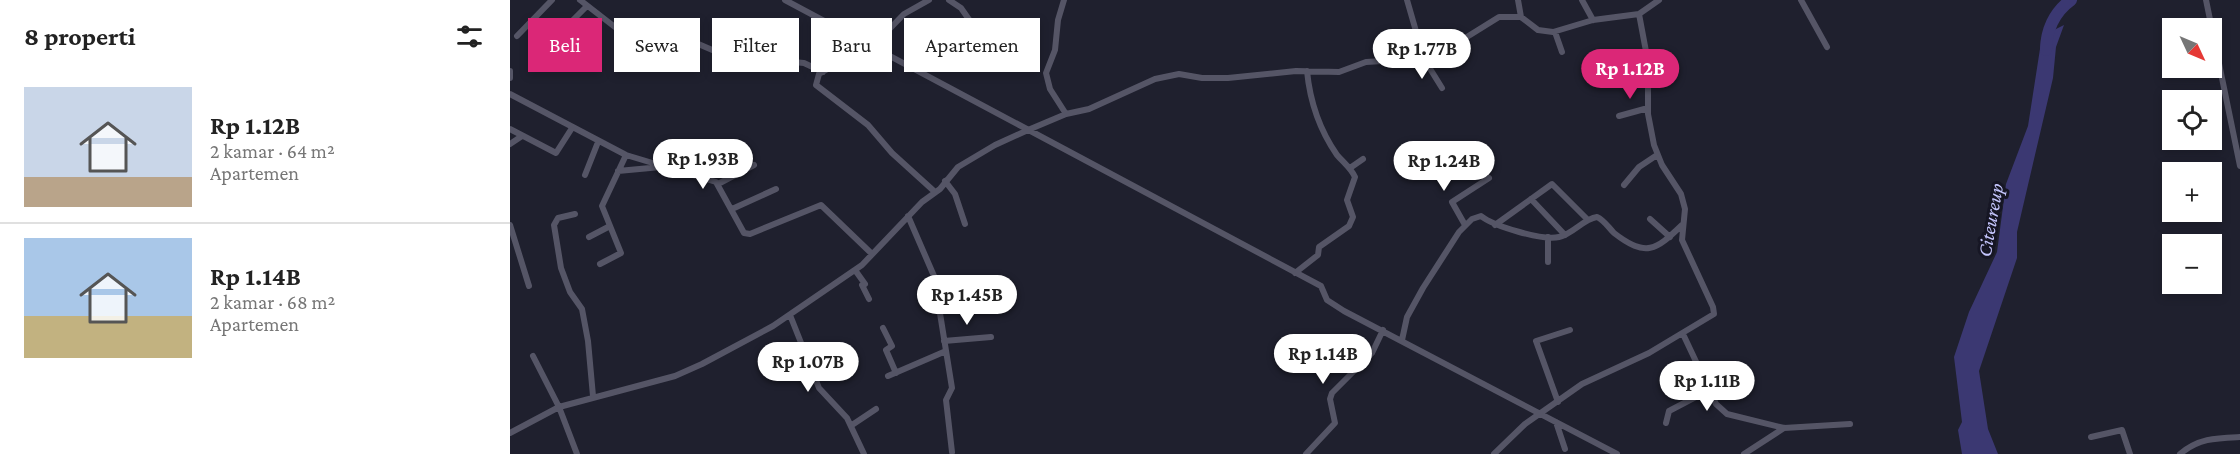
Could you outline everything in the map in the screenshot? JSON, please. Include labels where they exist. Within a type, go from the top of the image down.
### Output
[{"type":"street","points":[[517,36],[552,0]]},
{"type":"street","points":[[580,0],[629,38],[641,23],[647,22],[738,61],[774,67],[793,62],[811,66]]},
{"type":"street","points":[[785,0],[817,18]]},
{"type":"street","points":[[892,26],[904,14],[929,0]]},
{"type":"street","points":[[949,0],[961,8],[968,18]]},
{"type":"street","points":[[1064,0],[1054,50],[1046,74],[1050,89],[1066,114]]},
{"type":"street","points":[[1407,0],[1424,59],[1442,88]]},
{"type":"street","points":[[1518,0],[1521,16],[1538,30],[1555,32],[1593,20],[1638,14],[1659,0]]},
{"type":"street","points":[[1582,0],[1593,20]]},
{"type":"street","points":[[1801,0],[1827,46]]},
{"type":"street","points":[[2206,0],[2240,166]]},
{"type":"street","points":[[575,18],[587,6]]},
{"type":"street","points":[[1494,454],[1541,413],[1582,384],[1649,353],[1683,334],[1711,318],[1714,310],[1682,240],[1685,209],[1681,194],[1657,155],[1648,108],[1648,62],[1638,14]]},
{"type":"street","points":[[510,433],[559,407],[593,396],[675,376],[702,364],[790,315],[855,270],[935,192],[958,166],[1028,130],[1066,114],[1089,109],[1164,76],[1179,74],[1202,78],[1228,78],[1307,71],[1340,72],[1366,62],[1424,59],[1442,54],[1499,17],[1521,16]]},
{"type":"street","points":[[1555,32],[1562,52]]},
{"type":"street","points":[[510,71],[510,78]]},
{"type":"street","points":[[1295,273],[1318,255],[1321,245],[1349,226],[1353,217],[1347,200],[1355,177],[1339,157],[1319,123],[1311,102],[1307,71]]},
{"type":"street","points":[[823,72],[815,82],[819,87],[843,103],[868,125],[892,153],[935,192]]},
{"type":"street","points":[[922,72],[1321,286],[1327,300],[1617,454]]},
{"type":"street","points":[[510,94],[626,155],[718,184],[741,230],[750,234],[820,205],[872,254]]},
{"type":"street","points":[[1619,116],[1648,108]]},
{"type":"street","points":[[510,129],[558,153],[572,128]]},
{"type":"street","points":[[510,144],[522,136]]},
{"type":"street","points":[[585,175],[598,142]]},
{"type":"street","points":[[600,264],[621,253],[603,210],[603,201],[626,155]]},
{"type":"street","points":[[1624,185],[1639,167],[1657,155]]},
{"type":"street","points":[[1350,168],[1363,159]]},
{"type":"street","points":[[718,184],[754,165]]},
{"type":"street","points":[[618,171],[665,167]]},
{"type":"street","points":[[1465,225],[1452,202],[1489,178]]},
{"type":"street","points":[[945,181],[955,194],[965,224]]},
{"type":"street","points":[[1495,225],[1550,184],[1555,184],[1588,220]]},
{"type":"street","points":[[732,209],[776,189]]},
{"type":"street","points":[[1531,199],[1565,235]]},
{"type":"street","points":[[575,214],[558,219],[554,225],[561,268],[570,292],[582,309],[593,396]]},
{"type":"street","points":[[908,216],[934,276],[952,388],[946,400],[950,422],[947,426],[952,452]]},
{"type":"street","points":[[1402,340],[1408,313],[1465,225],[1479,216],[1495,225],[1548,237],[1565,235],[1588,220],[1599,217],[1612,231],[1638,248],[1652,249],[1683,225]]},
{"type":"street","points":[[1650,219],[1670,237]]},
{"type":"street","points":[[510,225],[529,286]]},
{"type":"street","points":[[589,237],[610,226]]},
{"type":"street","points":[[1548,237],[1548,261]]},
{"type":"street","points":[[855,270],[865,284],[862,285],[869,299]]},
{"type":"street","points":[[790,315],[819,388],[852,425],[864,454]]},
{"type":"street","points":[[883,328],[892,346],[886,350],[896,373]]},
{"type":"street","points":[[1306,454],[1335,423],[1330,399],[1332,393],[1372,353],[1383,330]]},
{"type":"street","points":[[1558,402],[1536,341],[1570,330]]},
{"type":"street","points":[[1683,334],[1709,390],[1719,408],[1727,414],[1784,428],[1850,424]]},
{"type":"street","points":[[944,341],[991,337]]},
{"type":"street","points":[[888,376],[946,351]]},
{"type":"street","points":[[533,356],[559,407],[577,454]]},
{"type":"street","points":[[1666,423],[1669,411],[1709,390]]},
{"type":"street","points":[[852,425],[876,409]]},
{"type":"street","points":[[1556,421],[1565,449]]},
{"type":"street","points":[[1744,454],[1784,428]]},
{"type":"street","points":[[2091,437],[2122,430],[2130,454]]},
{"type":"street","points":[[2180,454],[2196,443],[2210,438],[2240,437]]},
{"type":"shaded area","points":[[2064,25],[2056,47],[2053,78],[2017,232],[2017,258],[1979,371],[1988,429],[1998,454],[1962,454],[1958,430],[1962,422],[1954,357],[1969,312],[1997,252],[2006,184],[2028,126],[2042,36]]},
{"type":"waterway","name":"Citeureup","points":[[2046,50],[2052,22],[2071,0]]}]
